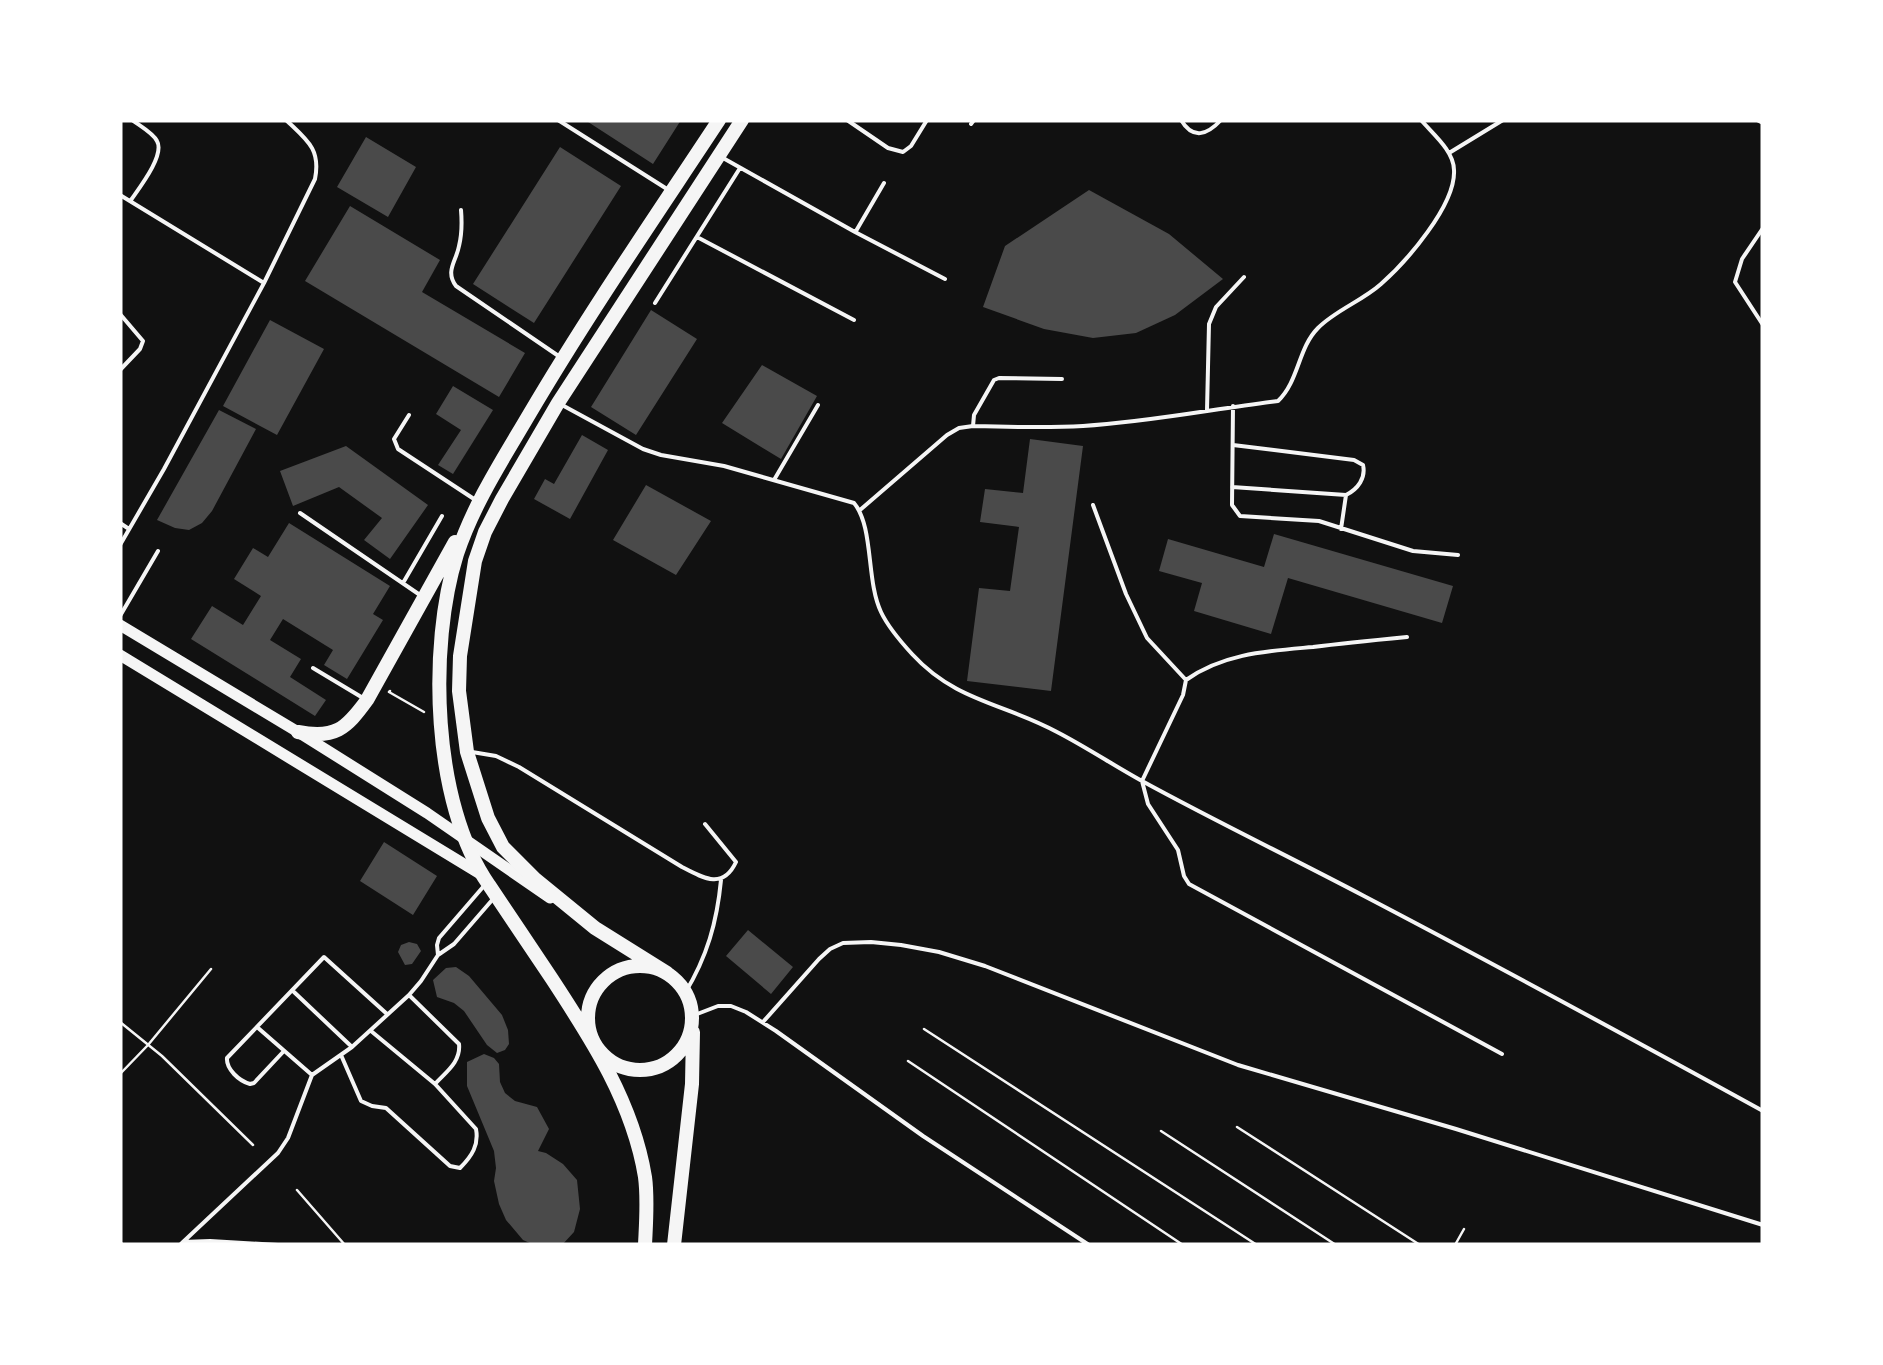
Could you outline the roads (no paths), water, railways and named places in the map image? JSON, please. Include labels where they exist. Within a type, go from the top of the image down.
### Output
[{"type":"main road","points":[[298,732],[337,732],[367,700],[563,359],[719,120]]},
{"type":"main road","points":[[594,928],[535,879],[504,847],[488,818],[467,752],[459,691],[460,656],[475,561],[502,499],[558,402],[742,120]]},
{"type":"main road","points":[[478,502],[452,572],[440,656],[443,751],[465,839],[488,884],[606,1057],[637,1070],[654,1068],[682,1048],[692,1016]]},
{"type":"main road","points":[[120,625],[465,839],[680,984],[692,1016],[692,1084],[674,1245]]},
{"type":"main road","points":[[120,655],[488,884]]},
{"type":"main road","points":[[645,1245],[645,1180],[640,1157],[619,1094],[589,1028],[588,1011],[603,981],[617,971],[634,966],[666,973]]},
{"type":"lane","points":[[130,202],[160,148],[156,138],[132,120]]},
{"type":"lane","points":[[120,544],[264,284],[316,179],[315,151],[286,120]]},
{"type":"lane","points":[[546,120],[558,120],[672,192]]},
{"type":"lane","points":[[847,120],[888,148],[903,152],[927,120]]},
{"type":"lane","points":[[1180,120],[1191,133],[1198,134],[1221,120]]},
{"type":"lane","points":[[860,510],[960,428],[1082,426],[1278,401],[1289,387],[1306,344],[1319,327],[1382,284],[1434,226],[1448,198],[1454,170],[1449,153],[1421,120]]},
{"type":"lane","points":[[1449,153],[1503,120]]},
{"type":"lane","points":[[718,155],[944,279]]},
{"type":"lane","points":[[655,303],[740,168]]},
{"type":"lane","points":[[855,232],[884,184]]},
{"type":"lane","points":[[120,195],[264,284]]},
{"type":"lane","points":[[461,210],[460,243],[450,279],[563,359]]},
{"type":"lane","points":[[1763,228],[1742,259],[1735,282],[1763,325]]},
{"type":"lane","points":[[697,237],[854,320]]},
{"type":"lane","points":[[1207,410],[1209,324],[1216,308],[1244,277]]},
{"type":"lane","points":[[120,314],[142,342],[120,370]]},
{"type":"lane","points":[[973,426],[974,415],[994,380],[1062,379]]},
{"type":"lane","points":[[558,402],[642,449],[724,466],[849,500],[860,510],[881,612],[923,666],[957,691],[1055,730],[1142,781],[1763,1111]]},
{"type":"lane","points":[[774,480],[818,404]]},
{"type":"lane","points":[[1233,406],[1232,505],[1240,516],[1319,522],[1413,552],[1458,555]]},
{"type":"lane","points":[[409,415],[394,440],[398,449],[478,502]]},
{"type":"lane","points":[[1232,445],[1359,461],[1364,475],[1357,487],[1346,494],[1232,487]]},
{"type":"lane","points":[[1341,529],[1346,494]]},
{"type":"lane","points":[[1093,504],[1126,594],[1147,638],[1186,680]]},
{"type":"lane","points":[[300,514],[424,596]]},
{"type":"lane","points":[[403,583],[442,516]]},
{"type":"lane","points":[[120,523],[129,529]]},
{"type":"lane","points":[[120,616],[158,550]]},
{"type":"lane","points":[[1407,637],[1246,654],[1199,671],[1186,680],[1142,781],[1148,804],[1178,850],[1188,884],[1502,1054]]},
{"type":"lane","points":[[313,668],[367,700]]},
{"type":"lane","points":[[467,752],[496,756],[519,767],[682,867],[712,880],[721,879],[736,862],[705,824]]},
{"type":"lane","points":[[685,993],[711,938],[721,879]]},
{"type":"lane","points":[[438,955],[440,938],[488,884]]},
{"type":"lane","points":[[181,1244],[278,1153],[288,1138],[312,1075],[352,1048],[422,982],[438,955],[454,944],[488,884]]},
{"type":"lane","points":[[763,1022],[819,959],[843,943],[886,944],[939,952],[1002,972],[1238,1066],[1763,1225]]},
{"type":"lane","points":[[284,1052],[250,1084],[228,1068],[227,1058],[324,957],[388,1014]]},
{"type":"lane","points":[[292,991],[352,1048]]},
{"type":"lane","points":[[409,995],[459,1044],[453,1066],[435,1084]]},
{"type":"lane","points":[[692,1016],[718,1006],[746,1012],[923,1136],[1090,1245]]},
{"type":"lane","points":[[257,1027],[312,1075]]},
{"type":"lane","points":[[341,1055],[361,1101],[386,1108],[450,1166],[460,1168],[473,1154],[476,1128],[435,1084],[370,1030]]},
{"type":"lane","points":[[181,1244],[210,1241],[278,1245]]}]
